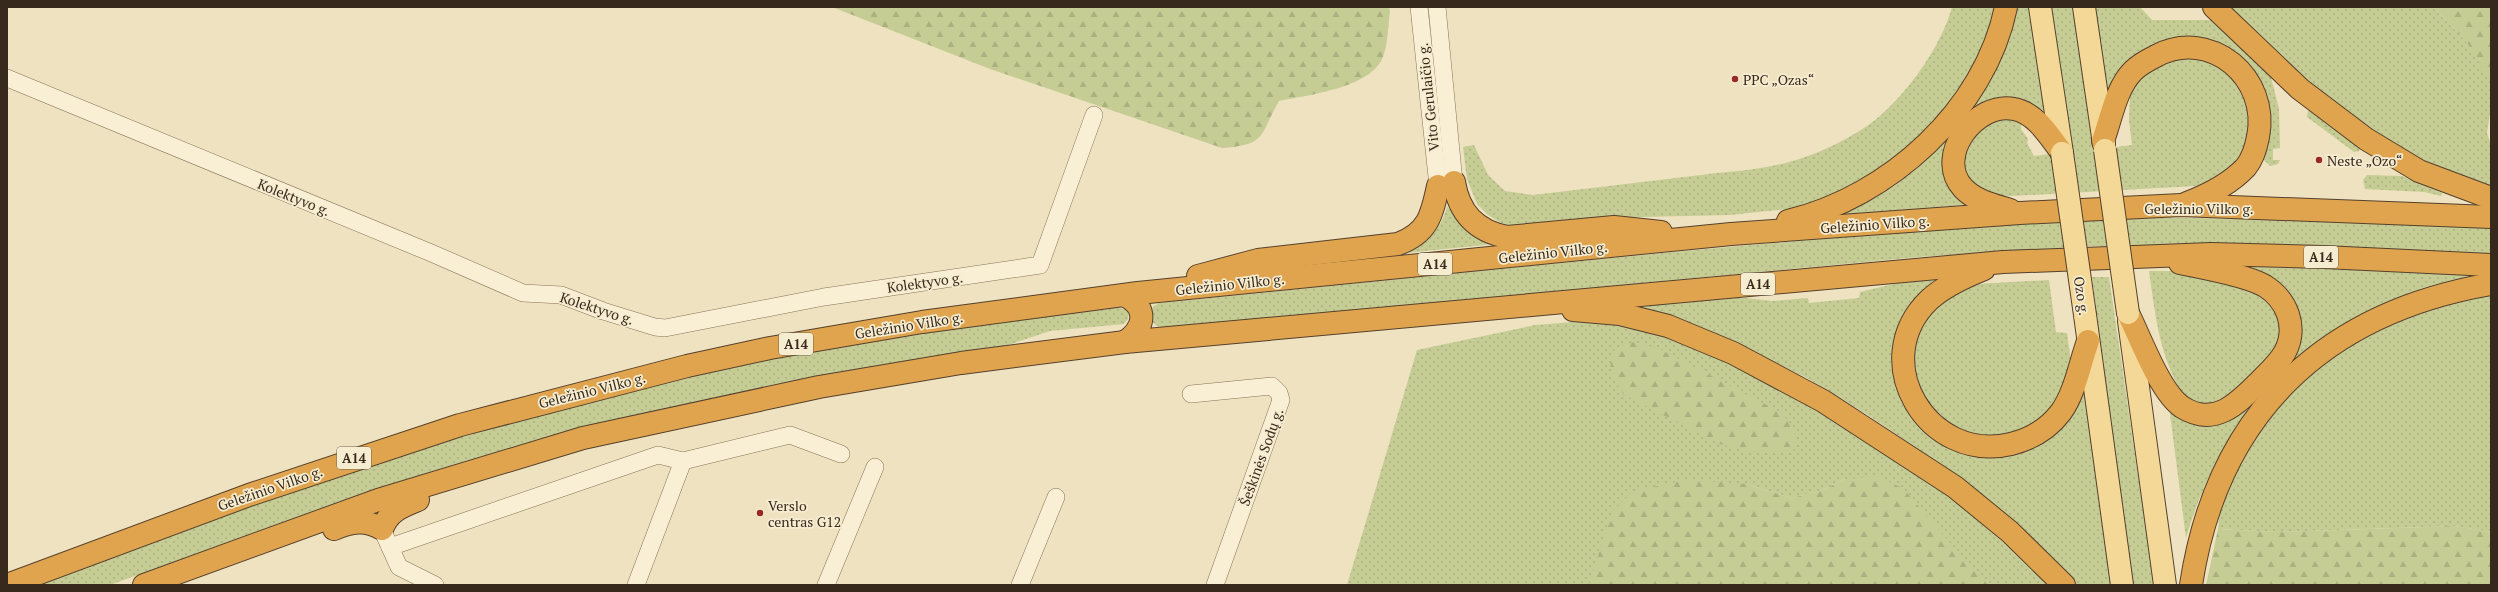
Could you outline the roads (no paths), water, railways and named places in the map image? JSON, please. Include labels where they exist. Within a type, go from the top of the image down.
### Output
[{"type":"highway","points":[[1731,234],[1808,216],[1868,187],[1899,168],[1947,122],[1966,98],[1982,72],[1996,43],[2006,7]]},
{"type":"highway","points":[[2214,7],[2300,89],[2366,139],[2419,171],[2491,198]]},
{"type":"highway","points":[[2104,145],[2120,92],[2132,72],[2145,62],[2162,53],[2182,48],[2201,49],[2230,61],[2244,74],[2255,90],[2260,110],[2257,145],[2245,168],[2223,186],[2203,197],[2181,205]]},
{"type":"highway","points":[[2020,213],[1986,203],[1971,196],[1962,188],[1957,175],[1954,160],[1956,146],[1963,134],[1988,111],[2000,108],[2015,109],[2038,123],[2062,153]]},
{"type":"highway","points":[[1125,342],[1136,335],[1142,316],[1131,294],[1258,260],[1398,244],[1411,239],[1422,232],[1446,184],[1456,196],[1464,211],[1476,225],[1490,234],[1507,237],[1614,227],[1706,237]]},
{"type":"highway","name":"Geležinio Vilko g.","points":[[7,584],[249,495],[358,457],[460,425],[582,392],[770,348],[922,322],[1131,294],[1731,234],[2020,213],[2181,205],[2491,217]]},
{"type":"highway","name":"A14","points":[[144,585],[378,500],[583,438],[819,387],[961,363],[1125,342],[1514,305],[2003,262],[2211,254],[2324,257],[2491,265]]},
{"type":"highway","points":[[2128,313],[2171,396],[2181,406],[2202,414],[2219,413],[2232,408],[2273,368],[2288,346],[2290,324],[2287,309],[2277,296],[2263,285],[2152,256]]},
{"type":"highway","points":[[2003,262],[1946,287],[1928,301],[1917,315],[1908,332],[1904,358],[1908,390],[1917,406],[1930,423],[1944,434],[1962,444],[1981,448],[1999,447],[2019,442],[2036,434],[2049,424],[2066,404],[2088,341]]},
{"type":"highway","points":[[2191,585],[2196,554],[2215,494],[2249,428],[2278,391],[2324,348],[2358,328],[2400,307],[2434,296],[2491,284]]},
{"type":"highway","points":[[1514,305],[1620,314],[1643,319],[1668,326],[1733,353],[1828,404],[1955,487],[2010,532],[2064,585]]},
{"type":"highway","points":[[386,538],[386,518],[395,509],[455,489],[489,467]]},
{"type":"highway","points":[[257,544],[299,540],[349,523],[367,523],[386,538]]},
{"type":"main road","name":"Ozo g.","points":[[2040,7],[2062,153],[2122,585]]},
{"type":"main road","points":[[2084,7],[2165,585]]},
{"type":"street","name":"Vito Gerulaičio g.","points":[[1419,7],[1446,184]]},
{"type":"street","name":"Vito Gerulaičio g.","points":[[1436,7],[1446,184]]},
{"type":"street","name":"Kolektyvo g.","points":[[7,78],[429,252],[522,293],[561,295],[610,313],[655,327],[665,328],[824,297],[1040,265],[1094,115]]},
{"type":"street","name":"Šeškinės Sodų g.","points":[[1191,394],[1272,386],[1279,392],[1281,400],[1215,585]]},
{"type":"street","points":[[435,585],[399,567],[386,538],[658,455],[683,461],[790,435],[841,454]]},
{"type":"street","points":[[636,585],[683,461]]},
{"type":"street","points":[[826,585],[875,467]]},
{"type":"street","points":[[1020,585],[1056,497]]},
{"type":"place","name":"PPC „Ozas“","points":[[1735,79]]},
{"type":"place","name":"Neste „Ozo“","points":[[2319,160]]},
{"type":"place","name":"Verslo centras G12","points":[[760,513]]}]
